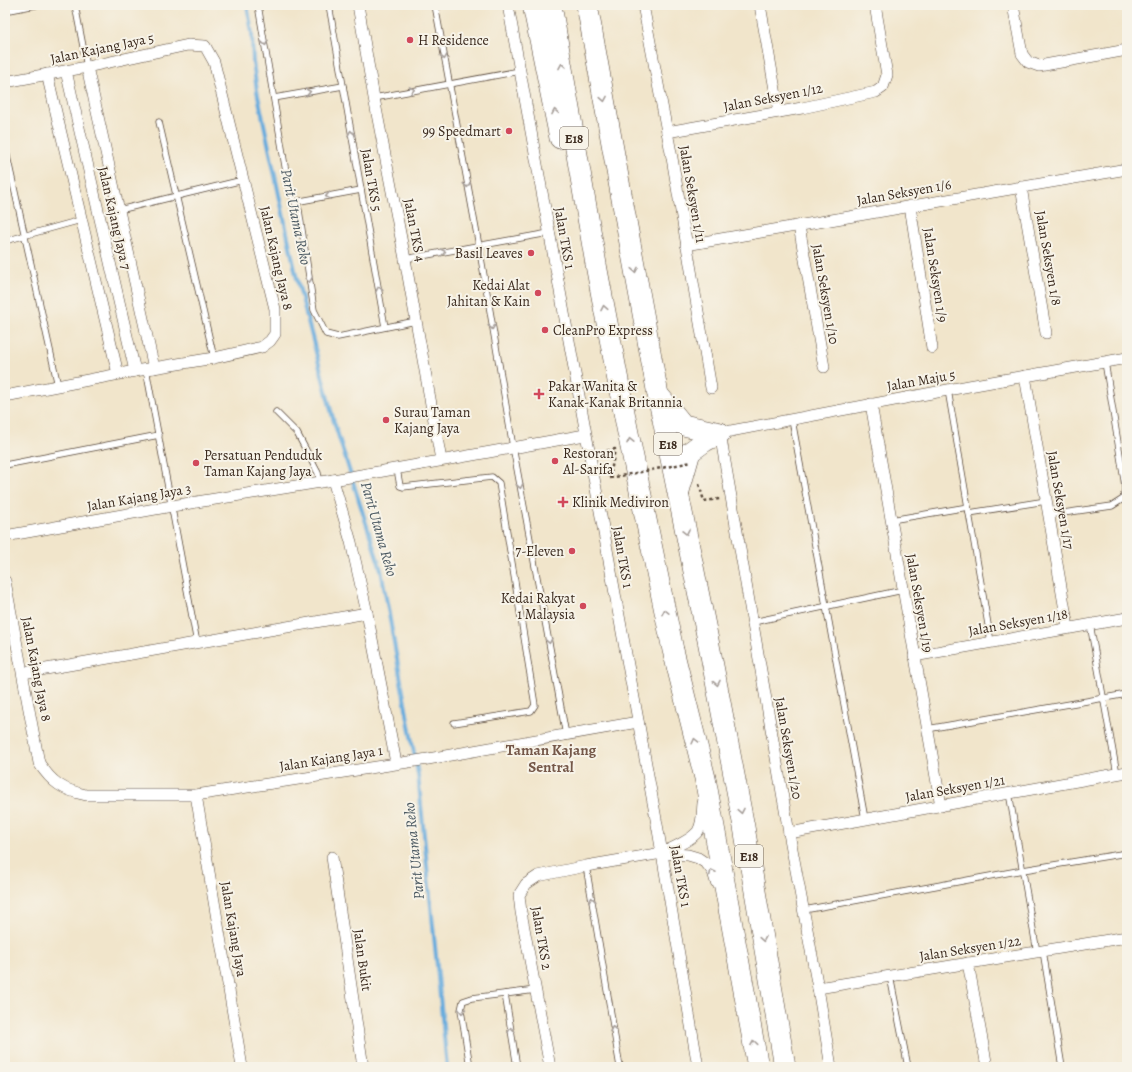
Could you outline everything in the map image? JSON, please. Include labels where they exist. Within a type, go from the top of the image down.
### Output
[{"type":"highway","points":[[533,5],[581,244],[597,270]]},
{"type":"highway","name":"E18","points":[[551,5],[597,270],[627,428],[673,650],[705,778],[758,1067]]},
{"type":"highway","name":"E18","points":[[587,5],[658,395],[743,819],[785,1067]]},
{"type":"highway","points":[[658,395],[683,424],[720,433]]},
{"type":"highway","points":[[678,494],[690,452],[705,441],[720,433]]},
{"type":"street","name":"Jalan TKS 4","points":[[358,5],[405,259],[440,460]]},
{"type":"street","name":"Jalan TKS 1","points":[[508,5],[662,853],[698,1067]]},
{"type":"street","name":"Jalan Seksyen 1/11","points":[[644,5],[711,388]]},
{"type":"street","points":[[760,5],[779,112]]},
{"type":"street","name":"Jalan Seksyen 1/12","points":[[667,132],[779,112],[876,92],[883,87],[888,75],[875,5]]},
{"type":"street","points":[[1013,5],[1022,54],[1028,62],[1039,66],[1127,50]]},
{"type":"street","name":"Jalan Kajang Jaya 5","points":[[5,82],[87,67],[188,45],[205,46]]},
{"type":"street","name":"Jalan Kajang Jaya 8","points":[[5,396],[150,368],[214,358],[262,347],[270,341],[275,334],[275,309],[214,62],[205,46]]},
{"type":"street","points":[[87,67],[119,210],[150,368]]},
{"type":"street","name":"Jalan Kajang Jaya 7","points":[[66,71],[134,371]]},
{"type":"street","points":[[47,74],[118,374]]},
{"type":"street","name":"Jalan Seksyen 1/6","points":[[686,245],[1127,169]]},
{"type":"street","name":"Jalan Seksyen 1/8","points":[[1021,187],[1046,333]]},
{"type":"street","name":"Jalan Seksyen 1/9","points":[[910,206],[932,348]]},
{"type":"street","name":"Jalan Seksyen 1/10","points":[[799,226],[824,367]]},
{"type":"street","name":"Jalan Maju 5","points":[[720,433],[1127,358]]},
{"type":"street","name":"Jalan Seksyen 1/17","points":[[1025,376],[1068,628]]},
{"type":"street","name":"Jalan Seksyen 1/19","points":[[871,404],[940,806]]},
{"type":"street","name":"Jalan Seksyen 1/20","points":[[720,433],[831,1067]]},
{"type":"street","name":"Jalan Kajang Jaya 3","points":[[5,536],[172,506],[335,480],[585,435]]},
{"type":"street","points":[[335,480],[351,542],[399,763]]},
{"type":"street","name":"Jalan Kajang Jaya 8","points":[[5,582],[39,762]]},
{"type":"street","points":[[23,673],[367,613]]},
{"type":"street","name":"Jalan Seksyen 1/18","points":[[914,656],[1127,618]]},
{"type":"street","name":"Jalan Kajang Jaya 1","points":[[39,762],[46,774],[58,784],[70,791],[86,795],[196,795],[428,759],[638,722]]},
{"type":"street","name":"Jalan Seksyen 1/21","points":[[789,833],[1122,773]]},
{"type":"street","name":"Jalan TKS 2","points":[[662,853],[688,839],[697,832],[701,821],[705,778]]},
{"type":"street","name":"Jalan Kajang Jaya","points":[[196,795],[242,1067]]},
{"type":"street","name":"Jalan TKS 2","points":[[550,1067],[519,895],[526,884],[538,876],[662,853],[688,855],[698,858],[707,864],[713,872],[750,1018]]},
{"type":"street","name":"Jalan Bukit","points":[[332,857],[363,1067]]},
{"type":"street","name":"Jalan Seksyen 1/22","points":[[818,988],[1127,937]]},
{"type":"street","points":[[968,963],[987,1067]]},
{"type":"lane","points":[[5,11],[36,5]]},
{"type":"lane","points":[[75,5],[87,67]]},
{"type":"lane","points":[[258,5],[289,190],[299,210],[314,310],[326,334],[338,337],[416,321]]},
{"type":"lane","name":"Jalan TKS 5","points":[[329,5],[385,327]]},
{"type":"lane","points":[[435,5],[448,84],[479,246],[513,448],[566,735]]},
{"type":"lane","points":[[374,98],[520,70]]},
{"type":"lane","points":[[274,98],[343,86]]},
{"type":"lane","points":[[159,122],[214,358]]},
{"type":"lane","points":[[5,147],[58,386]]},
{"type":"lane","points":[[119,210],[243,180]]},
{"type":"lane","points":[[295,202],[361,190]]},
{"type":"lane","points":[[5,241],[82,220]]},
{"type":"lane","points":[[405,259],[549,233]]},
{"type":"lane","points":[[1049,515],[1112,506],[1123,499],[1125,488],[1124,480],[1105,362]]},
{"type":"lane","points":[[150,368],[159,435],[197,643]]},
{"type":"lane","points":[[948,390],[991,642]]},
{"type":"lane","points":[[276,412],[297,433],[311,460],[320,482]]},
{"type":"lane","points":[[792,420],[865,819]]},
{"type":"lane","points":[[5,465],[159,435]]},
{"type":"lane","points":[[397,468],[400,486],[403,487],[492,477],[499,483],[535,705],[531,711],[454,723]]},
{"type":"lane","points":[[969,513],[1046,501]]},
{"type":"lane","points":[[891,520],[968,507]]},
{"type":"lane","points":[[753,622],[903,590]]},
{"type":"lane","points":[[1090,624],[1103,698],[1122,773]]},
{"type":"lane","points":[[927,730],[1127,694]]},
{"type":"lane","points":[[1009,793],[1062,1067]]},
{"type":"lane","points":[[804,910],[1023,870],[1127,853]]},
{"type":"lane","points":[[586,866],[620,1067]]},
{"type":"lane","points":[[890,976],[908,1067]]},
{"type":"lane","points":[[470,1067],[461,1010],[463,1001],[472,998],[536,990]]},
{"type":"lane","points":[[505,994],[517,1067]]},
{"type":"path","points":[[615,449],[610,478],[692,462]]},
{"type":"path","points":[[704,501],[731,497]]},
{"type":"waterway","name":"Parit Utama Reko","points":[[247,5],[252,33],[253,62],[257,91],[296,275],[334,422],[381,570],[418,775],[447,1067]]},
{"type":"place","name":"H Residence","points":[[410,40]]},
{"type":"place","name":"99 Speedmart","points":[[509,131]]},
{"type":"place","name":"Basil Leaves","points":[[531,253]]},
{"type":"place","name":"Kedai Alat Jahitan & Kain","points":[[538,293]]},
{"type":"place","name":"CleanPro Express","points":[[545,330]]},
{"type":"place","name":"Pakar Wanita & Kanak-Kanak Britannia","points":[[539,394]]},
{"type":"place","name":"Surau Taman Kajang Jaya","points":[[386,420]]},
{"type":"place","name":"Restoran Al-Sarifa","points":[[555,461]]},
{"type":"place","name":"Persatuan Penduduk Taman Kajang Jaya","points":[[196,463]]},
{"type":"place","name":"Klinik Mediviron","points":[[563,502]]},
{"type":"place","name":"7-Eleven","points":[[572,551]]},
{"type":"place","name":"Kedai Rakyat 1 Malaysia","points":[[583,606]]},
{"type":"district","name":"Taman Kajang Sentral","points":[[551,758]]}]
